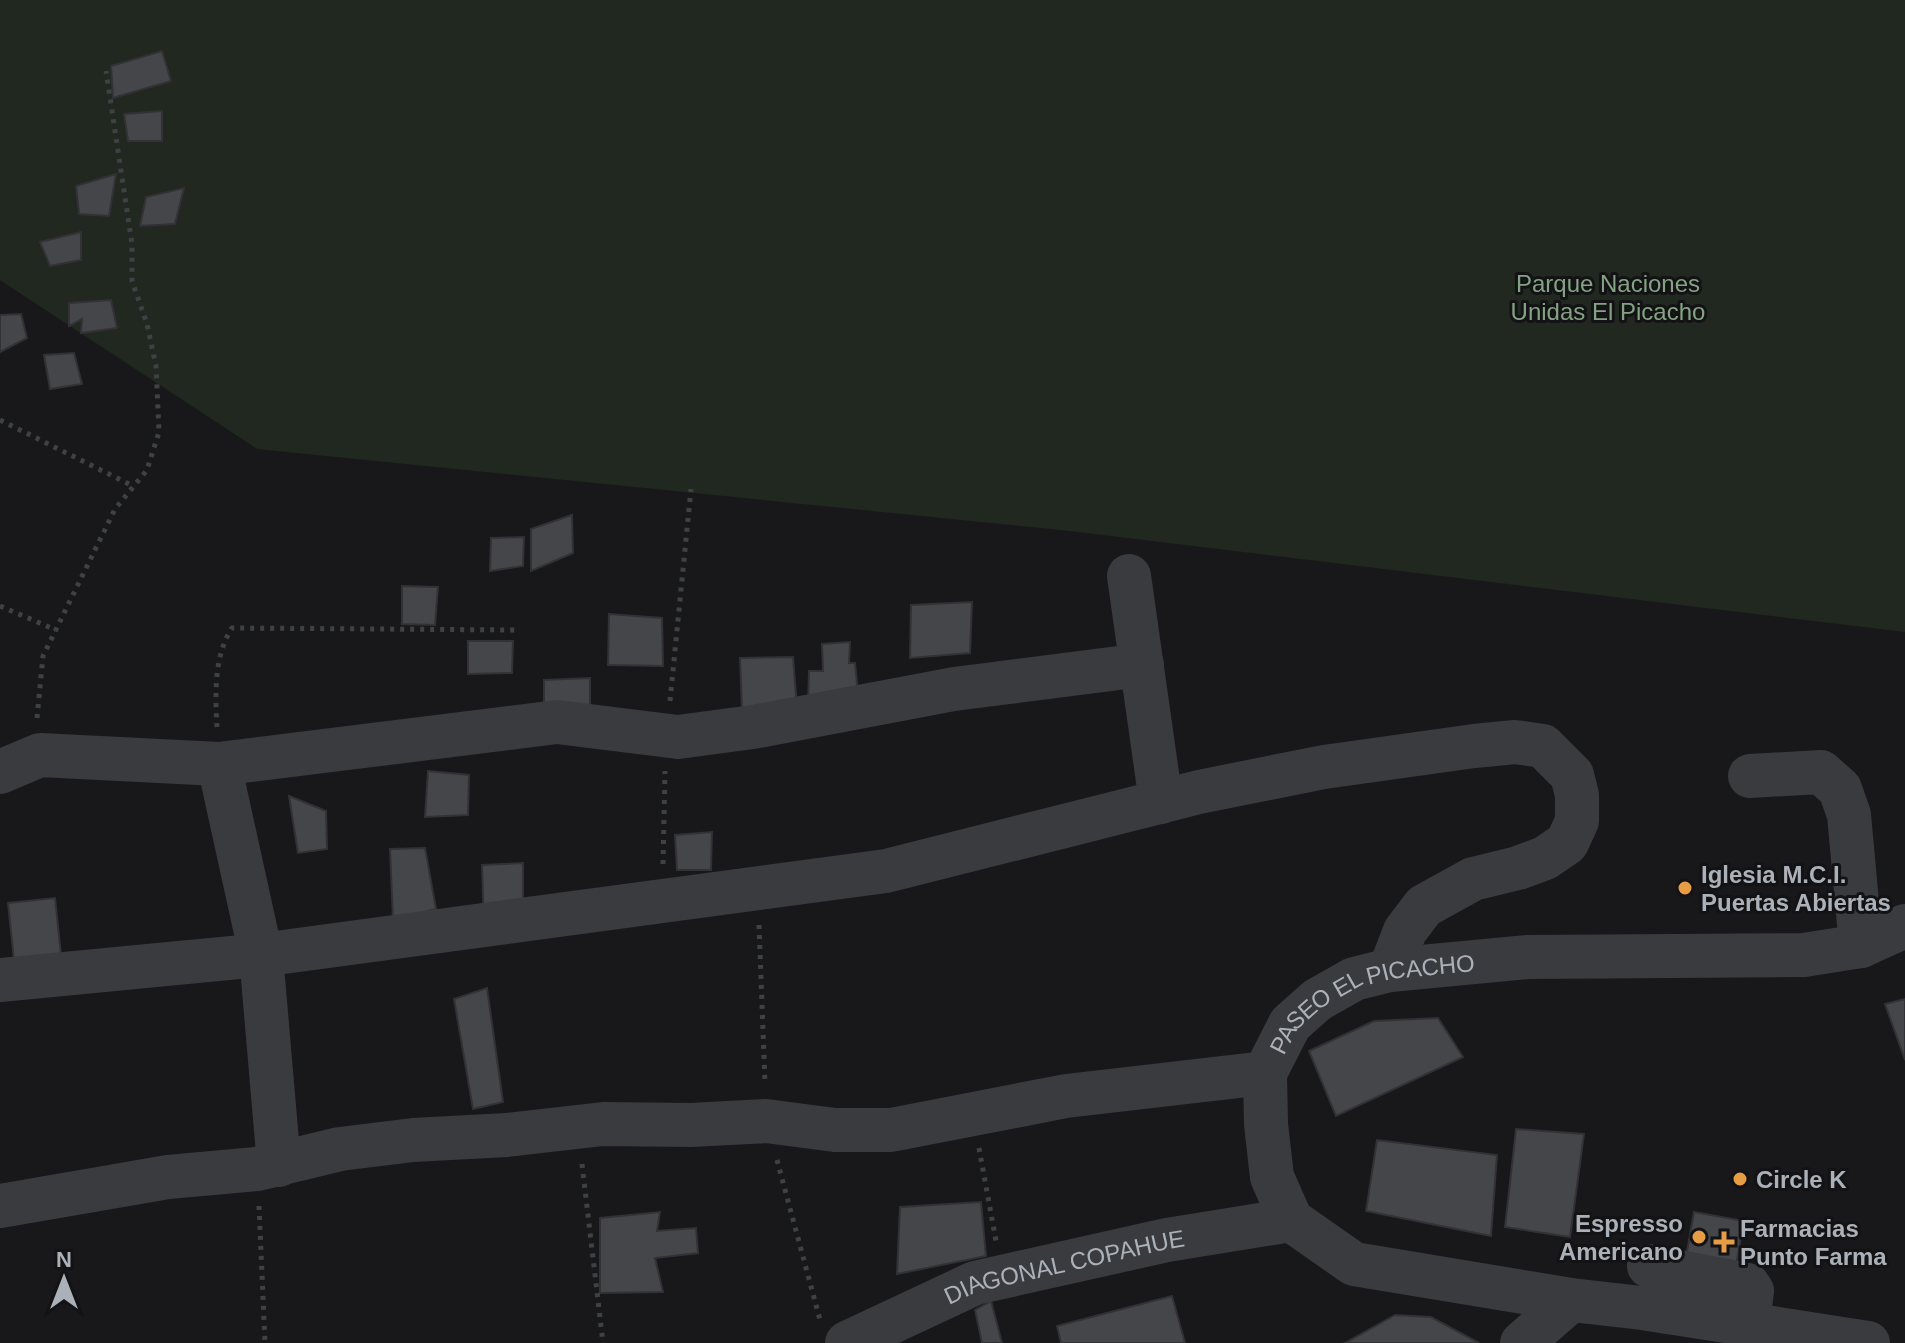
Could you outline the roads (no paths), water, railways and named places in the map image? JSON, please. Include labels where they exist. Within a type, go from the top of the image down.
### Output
[{"type":"street","points":[[1129,576],[1161,802]]},
{"type":"street","points":[[0,772],[40,755],[219,764],[557,722],[678,737],[753,727],[954,689],[1142,665]]},
{"type":"street","points":[[0,980],[261,955],[886,871],[1161,802],[1324,767],[1515,742],[1543,746],[1572,775],[1577,795],[1577,821],[1567,843],[1532,863],[1473,879],[1424,906],[1405,931],[1390,970]]},
{"type":"street","points":[[219,764],[261,955],[268,1167]]},
{"type":"street","points":[[1750,776],[1821,772],[1840,789],[1849,815],[1861,946]]},
{"type":"street","name":"PASEO EL PICACHO","points":[[1291,1220],[1272,1177],[1266,1124],[1265,1073],[1290,1024],[1317,1000],[1354,979],[1390,970],[1528,957],[1804,955],[1861,946],[1905,926]]},
{"type":"street","points":[[0,1206],[168,1177],[268,1167],[340,1149],[384,1144],[577,1127],[766,1121],[835,1130],[891,1130],[1066,1096],[1265,1073]]},
{"type":"street","points":[[1291,1220],[1354,1264],[1571,1300],[1748,1323],[1820,1340],[1868,1343]]},
{"type":"street","name":"DIAGONAL COPAHUE","points":[[847,1343],[975,1283],[1167,1240],[1291,1220]]},
{"type":"street","points":[[1649,1266],[1748,1285],[1752,1291],[1748,1323]]},
{"type":"street","points":[[1522,1343],[1571,1300]]},
{"type":"place","name":"Iglesia M.C.I. Puertas Abiertas","points":[[1685,888]]},
{"type":"place","name":"Circle K","points":[[1740,1179]]},
{"type":"place","name":"Espresso Americano","points":[[1699,1237]]},
{"type":"place","name":"Farmacias Punto Farma","points":[[1724,1242]]},
{"type":"park label","name":"Parque Naciones Unidas El Picacho","points":[[1608,297]]}]
